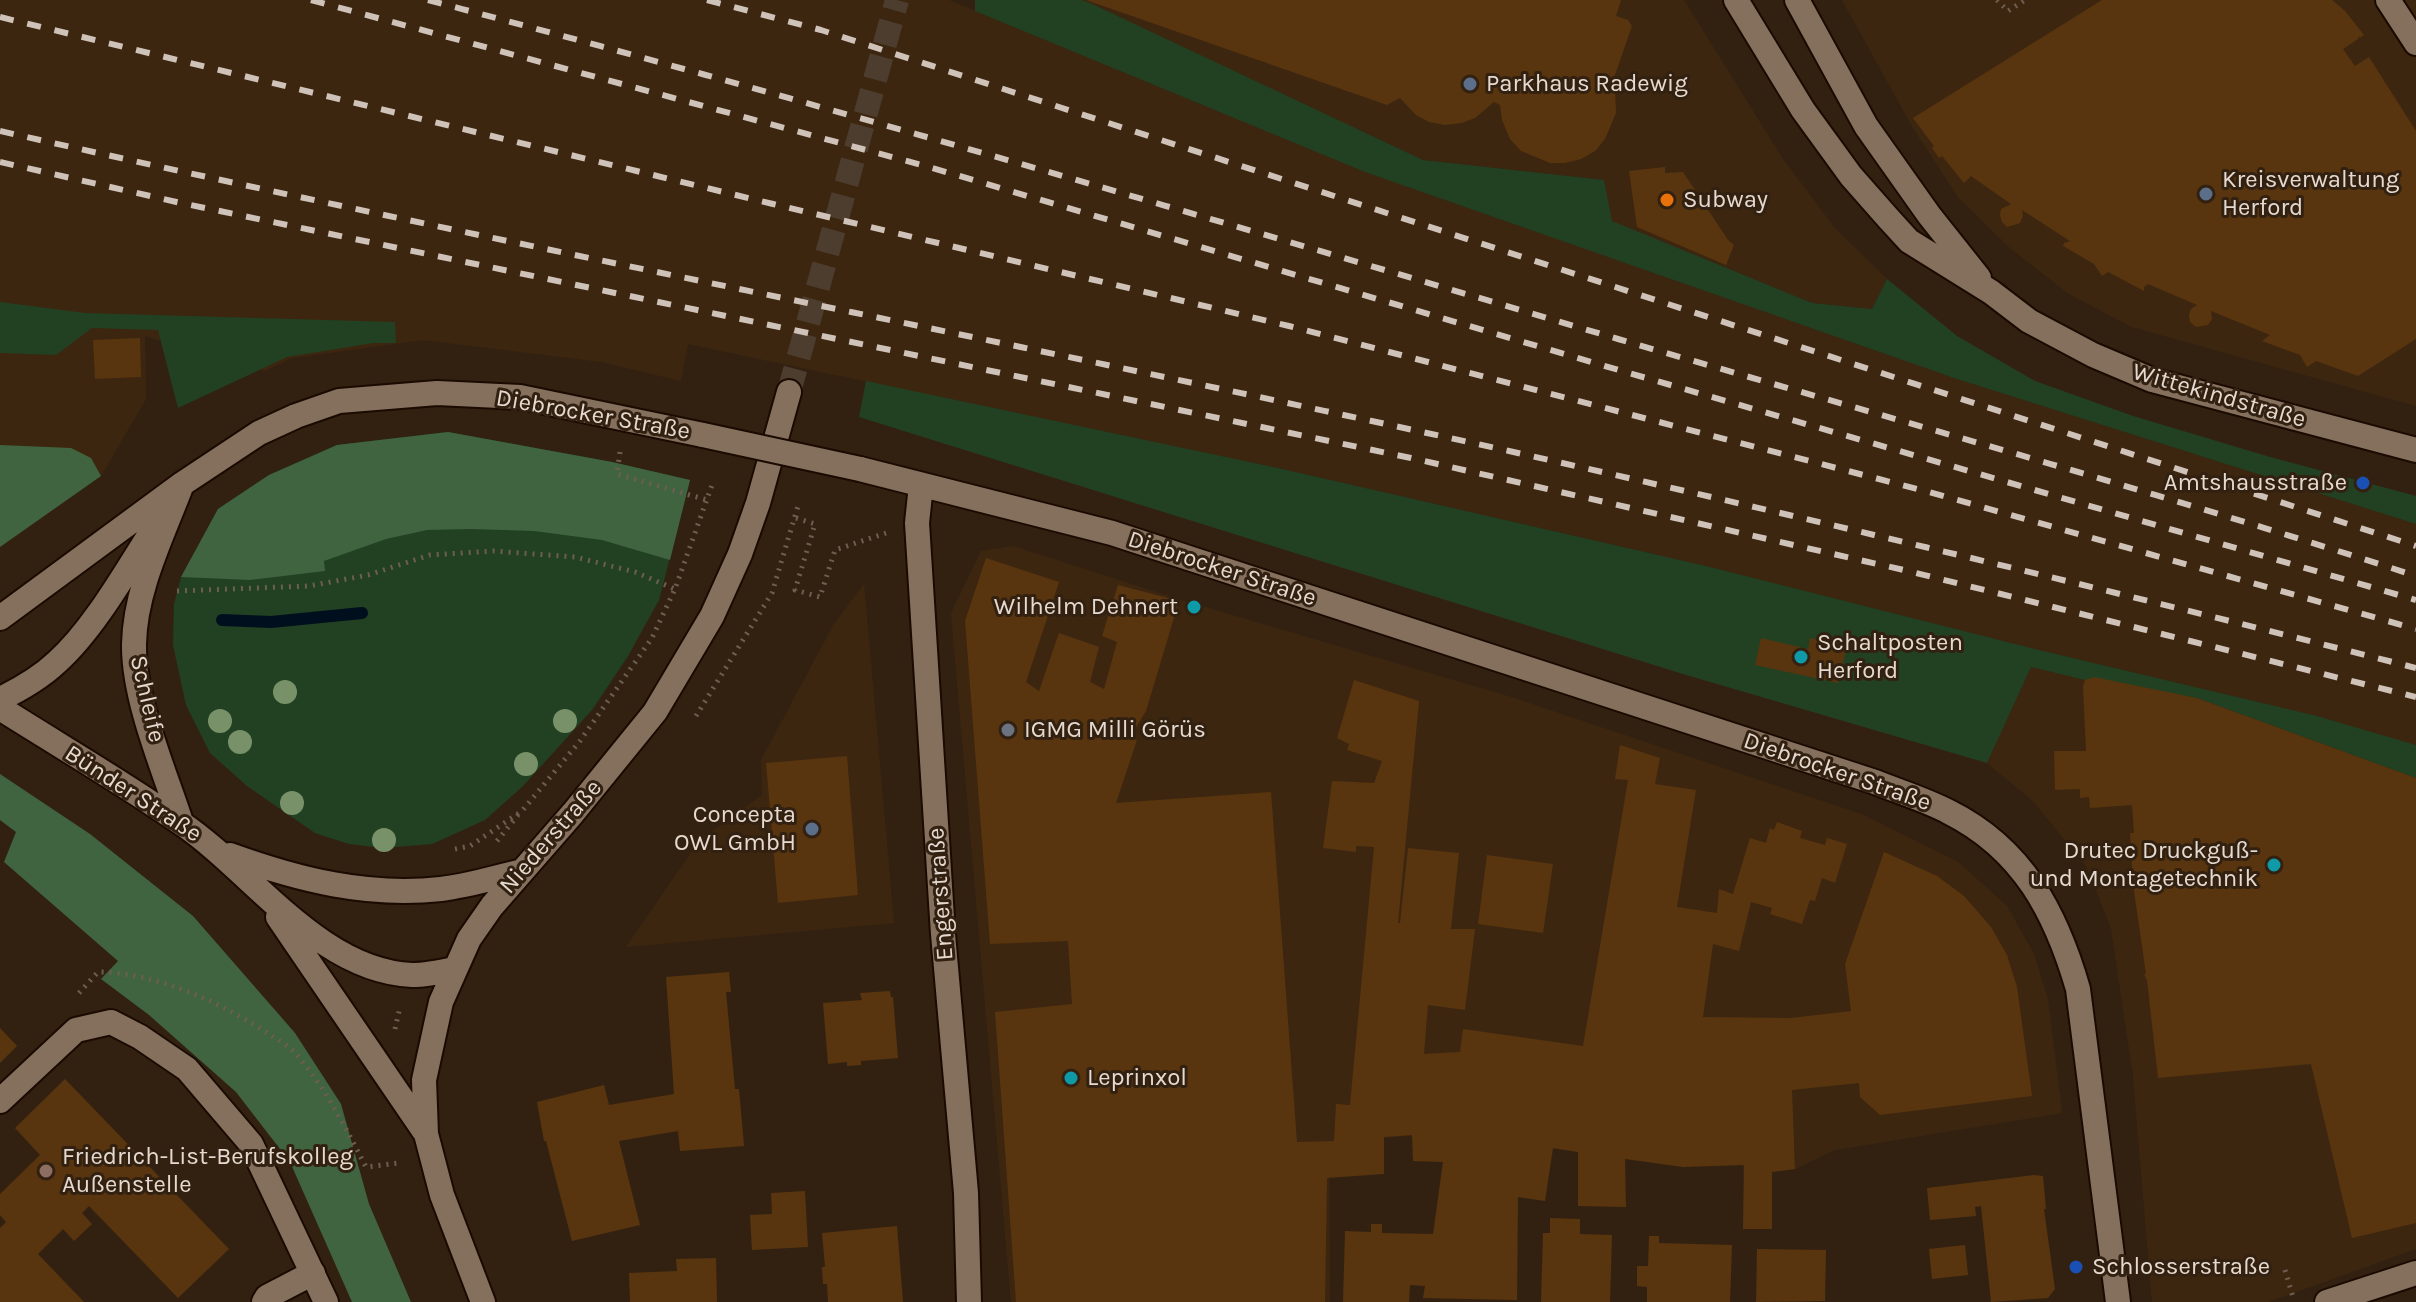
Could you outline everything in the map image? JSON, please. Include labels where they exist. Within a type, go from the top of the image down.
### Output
[{"type":"main road","name":"Wittekindstraße","points":[[1736,0],[1803,110],[1851,176],[1909,241],[2042,328],[2093,355],[2152,380],[2416,450]]},
{"type":"main road","name":"Wittekindstraße","points":[[1797,0],[1866,126],[1929,215],[1991,292]]},
{"type":"main road","points":[[2388,0],[2416,43]]},
{"type":"main road","name":"Niederstraße","points":[[483,1302],[442,1195],[426,1134],[423,1105],[428,1058],[441,1002],[469,939],[519,872],[573,813],[655,712],[712,616],[740,554],[758,503],[789,392]]},
{"type":"main road","name":"Diebrocker Straße","points":[[0,618],[182,484],[259,433],[339,401],[377,397],[437,393],[520,397],[860,469],[1112,533],[1875,782],[1949,812],[2004,850],[2048,906],[2066,946],[2078,989],[2118,1302]]},
{"type":"main road","points":[[0,699],[30,684],[59,661],[88,626],[182,484]]},
{"type":"main road","name":"Schleife","points":[[181,822],[136,672],[134,643],[144,587],[182,484]]},
{"type":"main road","name":"Engerstraße","points":[[921,485],[917,523],[943,934],[966,1193],[969,1302]]},
{"type":"main road","name":"Bünder Straße","points":[[0,708],[181,822],[221,852],[302,927],[342,953],[366,964],[412,975],[455,969]]},
{"type":"main road","points":[[221,852],[274,871],[352,889],[415,891],[463,885],[519,872]]},
{"type":"main road","name":"Bünder Straße","points":[[259,888],[426,1134]]},
{"type":"main road","points":[[0,1101],[76,1030],[111,1022],[140,1037],[187,1069],[251,1144],[326,1302]]},
{"type":"main road","points":[[264,1302],[267,1297],[313,1273]]},
{"type":"main road","points":[[2327,1302],[2416,1273]]},
{"type":"path","points":[[1997,0],[2008,11],[2025,0]]},
{"type":"path","points":[[617,474],[707,500]]},
{"type":"path","points":[[415,891],[430,856],[470,846],[522,811],[589,729],[652,638],[675,589],[712,485]]},
{"type":"path","points":[[796,518],[815,524],[795,590],[820,597],[835,550],[917,523]]},
{"type":"path","points":[[144,587],[178,591],[309,586],[368,575],[430,555],[493,551],[575,557],[635,572],[675,589]]},
{"type":"path","points":[[69,1004],[98,972],[116,972],[182,989],[240,1015],[293,1050],[337,1110],[366,1167],[432,1158]]},
{"type":"path","points":[[2285,1270],[2294,1302]]},
{"type":"shaded area","points":[[0,0],[949,0],[1365,172],[1954,378],[2416,524],[2416,745],[2317,716],[1706,566],[1278,468],[688,344],[681,381],[602,362],[423,340],[292,358],[265,371],[145,336],[146,399],[101,476],[0,547]]},
{"type":"shaded area","points":[[1082,0],[1684,0],[1783,159],[1834,227],[1887,279],[1872,309],[1812,303],[1611,221],[1604,180],[1423,160]]},
{"type":"shaded area","name":"Kreisverwaltung Herford","points":[[1842,0],[2416,0],[2416,406],[2132,327],[2069,294],[2010,248],[1958,197],[1913,128]]},
{"type":"shaded area","points":[[1013,546],[1181,600],[1511,697],[1861,814],[1958,862],[2007,906],[2034,954],[2048,1000],[2062,1113],[1835,1150],[1795,1169],[1743,1175],[1743,1165],[1625,1159],[1447,1133],[1329,1142],[1330,1302],[1011,1302],[951,613],[981,551]]},
{"type":"shaded area","points":[[864,584],[894,923],[626,947],[699,841],[762,795],[761,760],[834,624]]},
{"type":"shaded area","points":[[2031,667],[2085,680],[2197,698],[2416,778],[2416,1249],[2268,1302],[2152,1302],[2133,1076],[2111,928],[2086,866],[2033,801],[1987,763]]},
{"type":"green space","points":[[975,0],[1082,0],[1423,160],[1604,180],[1612,221],[1812,303],[1872,309],[1887,279],[1957,336],[2035,381],[2133,416],[2416,496],[2416,524],[1954,378],[1365,172],[975,11]]},
{"type":"green space","points":[[0,302],[85,313],[395,322],[396,343],[373,343],[287,357],[178,408],[158,330],[92,328],[56,355],[0,353]]},
{"type":"green space","points":[[866,381],[1278,468],[1706,566],[2317,716],[2416,745],[2416,778],[2197,698],[2085,680],[2031,667],[1987,763],[1683,674],[859,417]]},
{"type":"green space","points":[[448,432],[612,462],[690,480],[659,600],[628,656],[592,710],[523,786],[485,820],[432,844],[383,848],[349,844],[315,833],[247,786],[210,753],[186,705],[173,645],[174,604],[181,577],[218,509],[269,475],[337,445]]},
{"type":"green space","points":[[448,432],[612,462],[690,480],[670,560],[602,540],[534,531],[427,530],[386,539],[324,561],[325,571],[250,580],[181,577],[218,509],[269,475],[337,445]]},
{"type":"green space","points":[[0,445],[71,448],[91,458],[101,476],[0,547]]},
{"type":"green space","points":[[0,774],[90,834],[193,916],[295,1033],[341,1104],[369,1204],[411,1302],[352,1302],[290,1162],[236,1092],[149,1015],[101,979],[118,961],[4,862],[16,832],[0,820]]},
{"type":"building","name":"Parkhaus Radewig","points":[[1086,0],[1621,0],[1616,16],[1628,20],[1632,26],[1615,75],[1610,78],[1615,90],[1616,113],[1605,139],[1595,151],[1581,159],[1550,163],[1521,151],[1510,139],[1500,105],[1494,102],[1475,118],[1462,123],[1445,125],[1429,122],[1416,115],[1400,98],[1387,105]]},
{"type":"building","name":"Kreisverwaltung Herford","points":[[2102,0],[2332,0],[2345,11],[2364,35],[2343,49],[2355,66],[2369,57],[2416,131],[2416,339],[2358,376],[2316,361],[2307,367],[2300,355],[2262,341],[2270,335],[2211,311],[2212,319],[2208,325],[2196,327],[2190,322],[2189,315],[2197,305],[2148,284],[2144,291],[2108,272],[2102,276],[2094,264],[2063,246],[2070,241],[2022,210],[2020,223],[2007,227],[2002,222],[2001,209],[2011,204],[1971,176],[1964,183],[1942,156],[1939,158],[1913,118]]},
{"type":"building","name":"Subway","points":[[1665,167],[1665,173],[1683,172],[1734,245],[1726,265],[1637,227],[1629,171]]},
{"type":"building","points":[[140,338],[141,377],[95,379],[93,340]]},
{"type":"building","points":[[986,558],[1059,582],[1026,682],[1039,691],[1059,633],[1099,647],[1090,682],[1104,689],[1117,642],[1102,636],[1118,585],[1179,601],[1146,711],[1130,737],[1137,740],[1116,803],[1271,792],[1297,1142],[1334,1141],[1336,1104],[1350,1105],[1374,847],[1356,846],[1356,852],[1323,848],[1332,781],[1374,783],[1382,761],[1347,750],[1349,744],[1337,738],[1354,680],[1419,701],[1398,923],[1408,848],[1459,853],[1451,929],[1475,929],[1465,1010],[1428,1005],[1424,1054],[1460,1052],[1463,1029],[1583,1046],[1628,780],[1615,779],[1620,745],[1660,758],[1655,784],[1696,790],[1677,907],[1717,913],[1719,889],[1733,894],[1750,838],[1766,843],[1770,828],[1774,830],[1777,822],[1802,831],[1800,838],[1825,845],[1827,838],[1847,844],[1835,883],[1822,878],[1815,901],[1810,900],[1802,924],[1770,914],[1772,908],[1751,902],[1739,951],[1713,944],[1703,1017],[1791,1018],[1851,1011],[1845,964],[1884,852],[1937,876],[1964,896],[1991,927],[2007,955],[2017,987],[2032,1096],[1880,1115],[1860,1097],[1859,1083],[1792,1090],[1795,1169],[1772,1172],[1772,1229],[1743,1229],[1744,1165],[1683,1167],[1625,1159],[1626,1207],[1578,1206],[1578,1152],[1553,1148],[1545,1201],[1518,1197],[1517,1300],[1423,1298],[1425,1286],[1410,1285],[1409,1302],[1343,1302],[1345,1231],[1371,1232],[1371,1224],[1382,1224],[1382,1233],[1433,1234],[1443,1162],[1413,1161],[1412,1135],[1384,1137],[1384,1174],[1327,1178],[1325,1302],[1016,1302],[995,1012],[1072,1004],[1068,941],[990,944],[965,621]]},
{"type":"building","name":"Schaltposten Herford","points":[[1761,638],[1808,649],[1810,638],[1847,646],[1838,683],[1755,665]]},
{"type":"building","name":"Drutec Druckguß- und Montagetechnik","points":[[2094,677],[2197,698],[2416,778],[2416,1223],[2352,1238],[2311,1064],[2158,1078],[2133,884],[2132,805],[2090,808],[2089,797],[2080,798],[2080,789],[2055,790],[2054,751],[2086,751],[2083,686],[2085,680]]},
{"type":"building","name":"Concepta OWL GmbH","points":[[847,756],[858,895],[778,903],[766,763]]},
{"type":"building","points":[[1487,855],[1553,864],[1543,933],[1478,924]]},
{"type":"building","points":[[729,972],[731,992],[726,992],[744,1146],[680,1151],[678,1131],[619,1141],[640,1225],[572,1241],[544,1141],[537,1102],[604,1085],[609,1105],[674,1094],[666,977]]},
{"type":"building","points":[[890,991],[898,1058],[861,1061],[861,1065],[847,1066],[847,1062],[828,1064],[823,1003],[862,1000],[860,993]]},
{"type":"building","points":[[0,1028],[17,1046],[0,1063]]},
{"type":"building","points":[[65,1079],[229,1249],[178,1298],[89,1206],[82,1213],[92,1224],[74,1241],[63,1229],[38,1254],[84,1302],[0,1302],[0,1228],[6,1222],[0,1215],[0,1194],[40,1155],[15,1128]]},
{"type":"building","points":[[2043,1176],[2044,1209],[2055,1289],[2048,1298],[1991,1302],[1981,1206],[1975,1207],[1976,1216],[1930,1220],[1927,1188]]},
{"type":"building","points":[[805,1191],[808,1247],[752,1250],[750,1215],[772,1214],[771,1193]]},
{"type":"building","points":[[1550,1218],[1580,1219],[1580,1234],[1612,1235],[1610,1302],[1541,1302],[1543,1233],[1550,1233]]},
{"type":"building","points":[[897,1226],[903,1302],[828,1302],[827,1284],[823,1284],[822,1233]]},
{"type":"building","points":[[1649,1236],[1659,1236],[1659,1243],[1732,1245],[1730,1302],[1647,1302],[1647,1287],[1637,1286],[1637,1266],[1648,1266]]},
{"type":"building","points":[[1965,1245],[1968,1275],[1932,1279],[1929,1249]]},
{"type":"building","points":[[1757,1249],[1826,1250],[1825,1301],[1756,1302]]},
{"type":"building","points":[[716,1258],[717,1302],[630,1302],[629,1273],[677,1271],[676,1259]]},
{"type":"waterway","points":[[222,620],[271,622],[362,613]]},
{"type":"tunnel","points":[[789,392],[897,0]]},
{"type":"railway","points":[[311,0],[929,167],[2416,600]]},
{"type":"railway","points":[[428,0],[1173,208],[2118,484],[2416,576]]},
{"type":"railway","points":[[707,0],[821,30],[2416,546]]},
{"type":"railway","points":[[0,17],[1289,326],[1929,492],[2416,629]]},
{"type":"railway","points":[[0,131],[1509,451],[1963,556],[2416,668]]},
{"type":"railway","points":[[0,162],[181,203],[1411,458],[1908,571],[2416,697]]},
{"type":"place","name":"Parkhaus Radewig","points":[[1470,84]]},
{"type":"place","name":"Kreisverwaltung Herford","points":[[2206,194]]},
{"type":"place","name":"Subway","points":[[1667,200]]},
{"type":"place","name":"Amtshausstraße","points":[[2363,483]]},
{"type":"place","name":"Wilhelm Dehnert","points":[[1194,607]]},
{"type":"place","name":"Schaltposten Herford","points":[[1801,657]]},
{"type":"place","name":"IGMG Milli Görüs","points":[[1008,730]]},
{"type":"place","name":"Concepta OWL GmbH","points":[[812,829]]},
{"type":"place","name":"Drutec Druckguß- und Montagetechnik","points":[[2274,865]]},
{"type":"place","name":"Leprinxol","points":[[1071,1078]]},
{"type":"place","name":"Friedrich-List-Berufskolleg Außenstelle","points":[[46,1171]]},
{"type":"place","name":"Schlosserstraße","points":[[2076,1267]]}]
